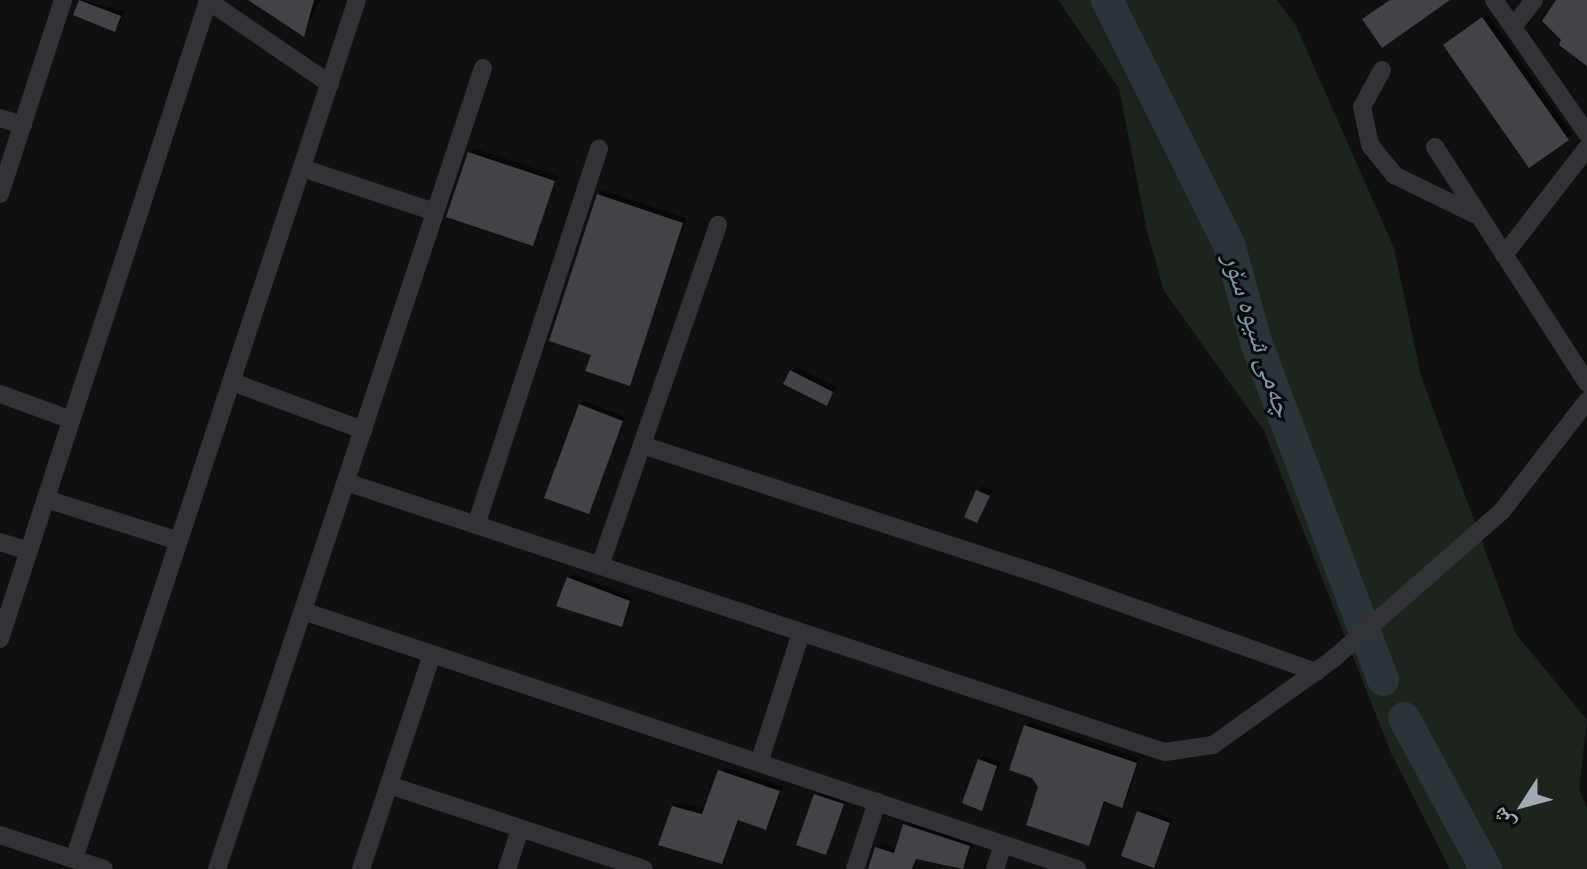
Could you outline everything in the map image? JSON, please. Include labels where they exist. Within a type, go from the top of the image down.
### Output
[{"type":"street","points":[[0,194],[63,0]]},
{"type":"street","points":[[0,639],[207,0],[330,84]]},
{"type":"street","points":[[74,859],[357,0]]},
{"type":"street","points":[[1494,0],[1587,134]]},
{"type":"street","points":[[1513,27],[1534,0]]},
{"type":"street","points":[[217,869],[483,68]]},
{"type":"street","points":[[1382,70],[1362,107],[1370,145],[1394,175],[1480,218]]},
{"type":"street","points":[[0,118],[23,125]]},
{"type":"street","points":[[1435,147],[1587,383]]},
{"type":"street","points":[[1504,255],[1587,148]]},
{"type":"street","points":[[476,525],[599,149]]},
{"type":"street","points":[[302,168],[435,212]]},
{"type":"street","points":[[600,566],[718,225]]},
{"type":"street","points":[[232,382],[363,430]]},
{"type":"street","points":[[0,394],[69,419]]},
{"type":"street","points":[[346,482],[1165,752],[1213,745],[1333,659],[1502,511],[1587,401]]},
{"type":"street","points":[[642,445],[1045,576],[1316,672]]},
{"type":"street","points":[[46,499],[179,541]]},
{"type":"street","points":[[0,542],[29,551]]},
{"type":"street","points":[[303,611],[1077,869]]},
{"type":"street","points":[[759,763],[801,633]]},
{"type":"street","points":[[361,869],[432,654]]},
{"type":"street","points":[[389,785],[644,869]]},
{"type":"street","points":[[855,869],[877,802]]},
{"type":"street","points":[[507,869],[520,829]]},
{"type":"street","points":[[0,835],[104,869]]},
{"type":"street","points":[[995,869],[1003,844]]},
{"type":"shaded area","points":[[1058,0],[1277,0],[1296,26],[1394,248],[1421,376],[1516,634],[1587,720],[1579,789],[1587,808],[1587,869],[1450,869],[1391,753],[1264,431],[1164,291],[1147,231],[1119,88]]},
{"type":"building","points":[[79,0],[121,16],[115,32],[73,15]]},
{"type":"building","points":[[248,0],[314,0],[304,37],[271,15]]},
{"type":"building","points":[[1390,0],[1450,0],[1382,48],[1362,19]]},
{"type":"building","points":[[1556,0],[1587,0],[1587,66],[1559,45],[1561,40],[1542,21]]},
{"type":"building","points":[[1482,17],[1569,140],[1529,168],[1443,45]]},
{"type":"building","points":[[468,152],[555,181],[533,246],[446,217]]},
{"type":"building","points":[[597,194],[683,223],[630,386],[585,371],[591,355],[549,341]]},
{"type":"building","points":[[790,370],[833,392],[827,406],[783,384]]},
{"type":"building","points":[[579,404],[623,421],[589,514],[544,498]]},
{"type":"building","points":[[976,490],[990,496],[977,523],[964,517]]},
{"type":"building","points":[[567,577],[630,601],[622,627],[556,606]]},
{"type":"building","points":[[1024,725],[1137,763],[1122,808],[1104,801],[1089,846],[1026,825],[1038,787],[1032,778],[1009,770]]},
{"type":"building","points":[[978,759],[997,766],[982,811],[962,803]]},
{"type":"building","points":[[718,770],[780,791],[766,830],[738,820],[722,864],[658,845],[672,806],[702,814]]},
{"type":"building","points":[[814,794],[844,804],[826,855],[796,845]]},
{"type":"building","points":[[1137,811],[1170,823],[1154,868],[1121,856]]},
{"type":"building","points":[[903,824],[970,846],[963,869],[916,859],[912,869],[868,869],[875,847],[894,853]]},
{"type":"waterway","name":"چەمی شیوە سۆر","points":[[1107,0],[1230,247],[1256,342],[1383,680]]},
{"type":"waterway","name":"چەمی شیوە سۆر","points":[[1404,718],[1486,869]]}]
